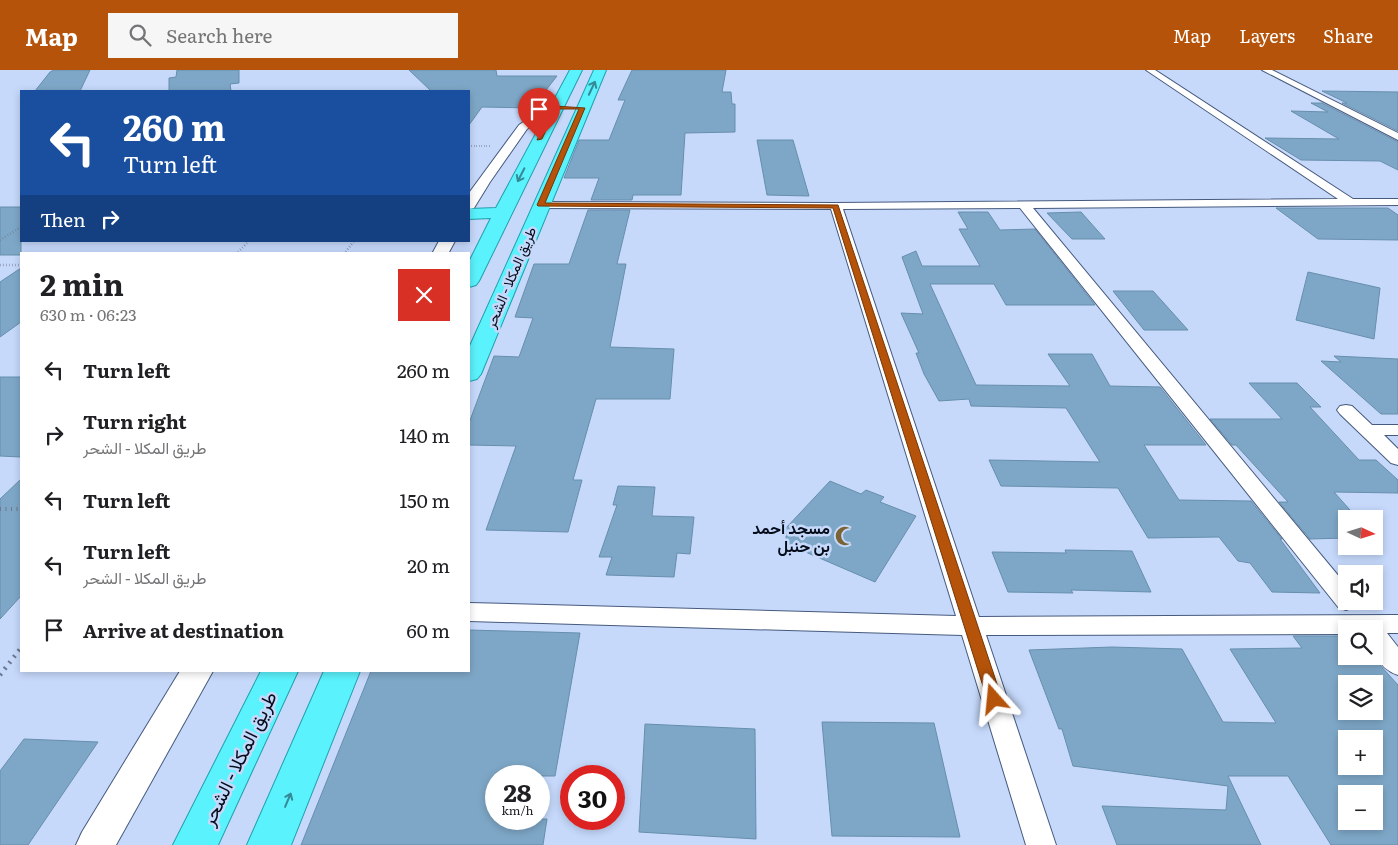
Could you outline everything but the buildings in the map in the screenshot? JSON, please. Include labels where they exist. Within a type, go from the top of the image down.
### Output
[{"type":"highway","points":[[470,279],[503,209],[576,70]]},
{"type":"highway","name":"طريق المكلا - الشحر","points":[[470,372],[600,70]]},
{"type":"highway","points":[[557,104],[582,108]]},
{"type":"highway","points":[[470,214],[541,205]]},
{"type":"highway","name":"طريق المكلا - الشحر","points":[[195,845],[280,672]]},
{"type":"highway","points":[[269,845],[342,672]]},
{"type":"street","points":[[1150,70],[1350,202]]},
{"type":"street","points":[[1266,70],[1398,137]]},
{"type":"street","points":[[470,203],[483,181],[522,127],[557,104]]},
{"type":"street","points":[[1380,202],[1398,212]]},
{"type":"street","points":[[541,205],[836,206],[1398,202]]},
{"type":"street","points":[[1024,205],[1338,591]]},
{"type":"street","points":[[836,206],[1041,845]]},
{"type":"street","points":[[1346,410],[1398,459]]},
{"type":"street","points":[[1368,430],[1398,430]]},
{"type":"street","points":[[1353,610],[1362,620]]},
{"type":"street","points":[[470,612],[971,626],[1338,629]]},
{"type":"street","points":[[1383,627],[1398,624]]},
{"type":"street","points":[[1383,646],[1398,665]]},
{"type":"street","points":[[95,845],[196,672]]},
{"type":"path","points":[[0,240],[20,228]]},
{"type":"path","points":[[238,252],[248,242]]},
{"type":"path","points":[[346,252],[353,242]]},
{"type":"path","points":[[0,265],[20,265]]},
{"type":"path","points":[[0,509],[20,509]]},
{"type":"path","points":[[0,674],[20,649]]},
{"type":"place","name":"مسجد أحمد بن حنبل","points":[[845,536]]},
{"type":"route","points":[[539,139],[555,108],[582,108],[541,205],[836,206],[994,699]]}]
